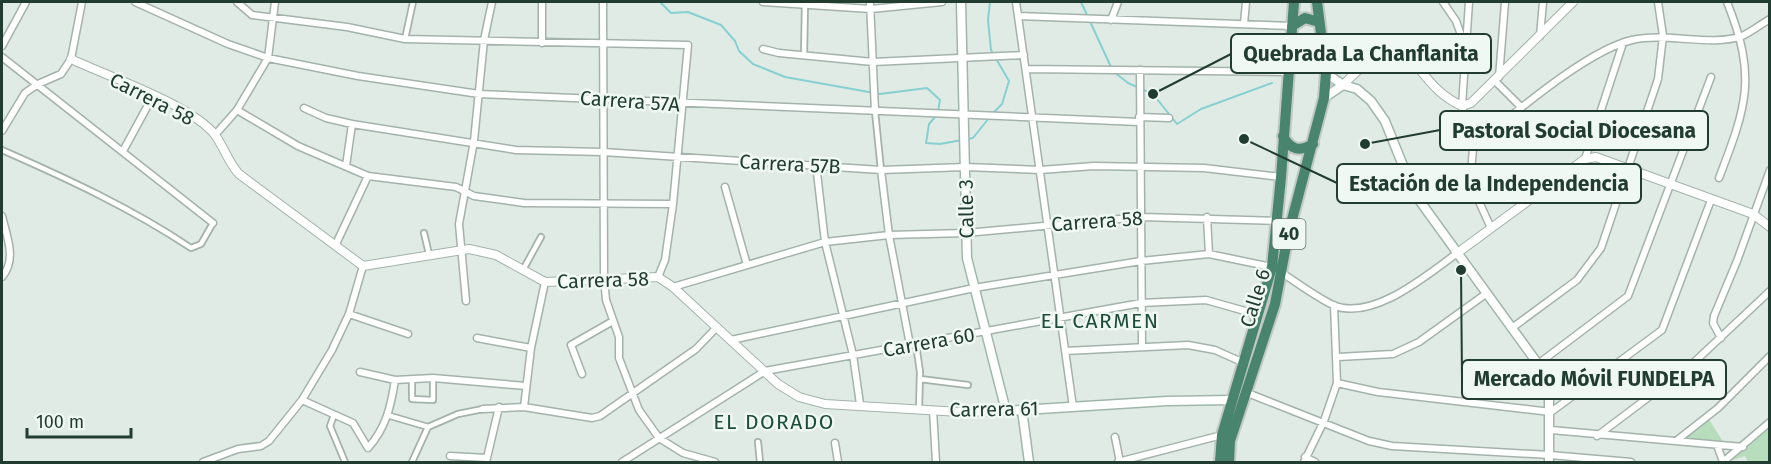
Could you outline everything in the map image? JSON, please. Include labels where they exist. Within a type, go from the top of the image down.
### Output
[{"type":"highway","name":"Calle 6","points":[[1220,462],[1222,435],[1272,267],[1294,2]]},
{"type":"highway","name":"Calle 6","points":[[1229,462],[1230,441],[1282,273],[1291,225],[1324,98],[1326,73],[1317,2]]},
{"type":"highway","points":[[1292,26],[1305,18],[1319,22]]},
{"type":"highway","points":[[1283,136],[1287,144],[1295,149],[1305,149],[1313,144]]},
{"type":"main road","name":"Calle 3","points":[[961,2],[967,258],[1006,411]]},
{"type":"main road","points":[[1326,73],[1343,86],[1357,89],[1371,101],[1385,121],[1414,193],[1456,254],[1538,364],[1549,387],[1550,458]]},
{"type":"main road","points":[[1324,98],[1343,86]]},
{"type":"main road","name":"Carrera 61","points":[[1006,411],[1167,401],[1232,400]]},
{"type":"main road","points":[[1022,410],[1029,462]]},
{"type":"street","points":[[2,46],[26,2]]},
{"type":"street","points":[[2,130],[25,93],[38,84],[61,74],[71,59],[82,2]]},
{"type":"street","name":"Carrera 57A","points":[[135,2],[228,44],[268,58],[358,76],[479,94],[1033,119],[1169,118]]},
{"type":"street","points":[[237,2],[252,15],[347,27],[405,39],[688,45],[673,204],[665,260],[658,277]]},
{"type":"street","points":[[215,135],[237,110],[268,58],[275,2]]},
{"type":"street","points":[[405,39],[413,2]]},
{"type":"street","points":[[466,301],[459,224],[474,141],[484,40],[492,2]]},
{"type":"street","points":[[542,2],[542,43]]},
{"type":"street","points":[[603,2],[604,278],[606,300],[619,337],[621,366],[634,392],[639,410],[659,438],[683,453],[715,462]]},
{"type":"street","points":[[763,2],[870,5],[942,2]]},
{"type":"street","points":[[1016,2],[1073,407]]},
{"type":"street","points":[[1111,20],[1118,2]]},
{"type":"street","points":[[1244,24],[1246,2]]},
{"type":"street","points":[[1443,2],[1456,21],[1466,48]]},
{"type":"street","points":[[1469,2],[1462,106],[1473,149],[1472,172],[1476,195],[1491,228]]},
{"type":"street","points":[[1505,2],[1497,79],[1521,107]]},
{"type":"street","points":[[1540,36],[1543,2]]},
{"type":"street","points":[[1343,86],[1376,55],[1386,51],[1400,52],[1416,65],[1450,101],[1462,106],[1471,103],[1573,2]]},
{"type":"street","points":[[1512,328],[1577,280],[1593,262],[1601,248],[1658,80],[1663,36],[1658,2]]},
{"type":"street","points":[[1719,178],[1740,123],[1746,62],[1741,36],[1727,2]]},
{"type":"street","points":[[804,56],[805,3]]},
{"type":"street","points":[[870,5],[874,98],[881,170],[901,303],[920,380],[919,408]]},
{"type":"street","points":[[1018,16],[1292,26]]},
{"type":"street","points":[[1507,119],[1578,67],[1623,43],[1663,36],[1707,39],[1741,36],[1770,19]]},
{"type":"street","points":[[1585,159],[1623,43]]},
{"type":"street","points":[[763,49],[804,56],[873,62],[962,60],[1024,55]]},
{"type":"street","points":[[2,57],[213,223],[201,244],[191,248],[149,220],[90,189],[2,150]]},
{"type":"street","name":"Carrera 58","points":[[71,59],[153,96],[201,123],[215,135],[230,164],[239,174],[363,266],[460,250],[496,255],[524,268],[545,282],[658,277],[673,286],[825,242],[889,235],[966,233],[1141,217],[1277,220]]},
{"type":"street","points":[[1026,69],[1288,72]]},
{"type":"street","points":[[1140,70],[1142,347]]},
{"type":"street","points":[[1538,364],[1614,309],[1628,296],[1668,184],[1711,77]]},
{"type":"street","points":[[123,151],[153,96]]},
{"type":"street","name":"Carrera 57B","points":[[304,108],[326,118],[352,124],[474,141],[516,150],[603,152],[881,170],[965,167],[1040,170],[1094,166],[1204,168],[1281,177]]},
{"type":"street","points":[[237,110],[298,146],[368,176],[456,187],[474,196],[524,203],[673,204]]},
{"type":"street","points":[[346,166],[352,124]]},
{"type":"street","points":[[1282,273],[1334,305],[1344,308],[1377,304],[1398,295],[1585,159],[1596,157],[1753,214],[1770,227]]},
{"type":"street","points":[[816,164],[825,242],[853,355],[860,404]]},
{"type":"street","points":[[1721,338],[1713,323],[1714,316],[1770,170]]},
{"type":"street","points":[[336,244],[368,176]]},
{"type":"street","points":[[725,188],[747,265]]},
{"type":"street","points":[[1336,383],[1378,392],[1551,412],[1662,330],[1711,200]]},
{"type":"street","points":[[2,216],[10,259],[9,269],[2,277]]},
{"type":"street","points":[[1207,217],[1209,254]]},
{"type":"street","points":[[424,233],[429,254]]},
{"type":"street","points":[[524,268],[541,237]]},
{"type":"street","points":[[731,340],[974,288],[1141,261],[1209,254],[1272,267]]},
{"type":"street","points":[[203,462],[238,449],[261,446],[269,441],[302,400],[332,350],[349,314],[363,266]]},
{"type":"street","points":[[524,407],[531,348],[545,282]]},
{"type":"street","name":"Carrera 61","points":[[673,286],[778,384],[799,397],[825,404],[860,404],[933,410],[1006,411]]},
{"type":"street","points":[[1597,436],[1690,366],[1770,291]]},
{"type":"street","points":[[1338,357],[1393,354],[1419,342],[1487,293]]},
{"type":"street","name":"Carrera 60","points":[[622,462],[765,371],[1141,303],[1206,300],[1259,315]]},
{"type":"street","points":[[1315,462],[1304,460],[1324,421],[1336,383],[1338,357],[1334,305]]},
{"type":"street","points":[[349,314],[408,334]]},
{"type":"street","points":[[582,374],[571,345],[613,321]]},
{"type":"street","points":[[387,415],[428,427],[458,414],[499,407],[524,407],[592,418],[600,416],[696,349],[717,327]]},
{"type":"street","points":[[477,338],[531,348]]},
{"type":"street","points":[[1065,351],[1188,345],[1215,350],[1244,363]]},
{"type":"street","points":[[1675,441],[1718,408],[1770,356]]},
{"type":"street","points":[[360,372],[395,380],[433,378],[526,386]]},
{"type":"street","points":[[412,379],[412,399],[433,400],[433,378]]},
{"type":"street","points":[[302,400],[353,423],[368,447],[381,433],[395,380]]},
{"type":"street","points":[[920,380],[968,386]]},
{"type":"street","points":[[1245,392],[1324,421],[1369,441],[1392,446],[1631,462]]},
{"type":"street","points":[[450,456],[486,460],[499,407]]},
{"type":"street","points":[[933,410],[936,462]]},
{"type":"street","points":[[334,415],[330,426],[345,462]]},
{"type":"street","points":[[1718,445],[1725,462],[1770,422]]},
{"type":"street","points":[[412,462],[428,427]]},
{"type":"street","points":[[1551,430],[1597,436],[1743,447]]},
{"type":"street","points":[[1115,437],[1119,462],[1222,435]]},
{"type":"street","points":[[758,442],[760,462]]},
{"type":"street","points":[[835,443],[838,462]]},
{"type":"green space","points":[[1707,416],[1725,445],[1675,441]]},
{"type":"green space","points":[[1769,427],[1769,462],[1748,462],[1745,456],[1727,462],[1760,431],[1763,433]]},
{"type":"waterway","points":[[660,2],[671,13],[688,12],[721,25],[735,41],[739,51],[753,64],[785,77],[880,94],[927,88],[940,100],[938,111]]},
{"type":"waterway","points":[[990,2],[988,20],[991,50],[1009,81],[1002,104],[992,114]]},
{"type":"waterway","points":[[1081,2],[1111,67]]},
{"type":"waterway","points":[[1114,72],[1128,83],[1153,94],[1177,124],[1201,109],[1272,83]]},
{"type":"waterway","points":[[936,116],[929,124],[926,143],[940,144],[962,140]]},
{"type":"waterway","points":[[968,139],[973,138],[989,118]]},
{"type":"place","name":"Quebrada La Chanflanita","points":[[1153,94]]},
{"type":"place","name":"Estación de la Independencia","points":[[1244,139]]},
{"type":"place","name":"Pastoral Social Diocesana","points":[[1365,144]]},
{"type":"place","name":"Mercado Móvil FUNDELPA","points":[[1461,270]]},
{"type":"district","name":"EL CARMEN","points":[[1100,321]]},
{"type":"district","name":"EL DORADO","points":[[774,422]]}]
